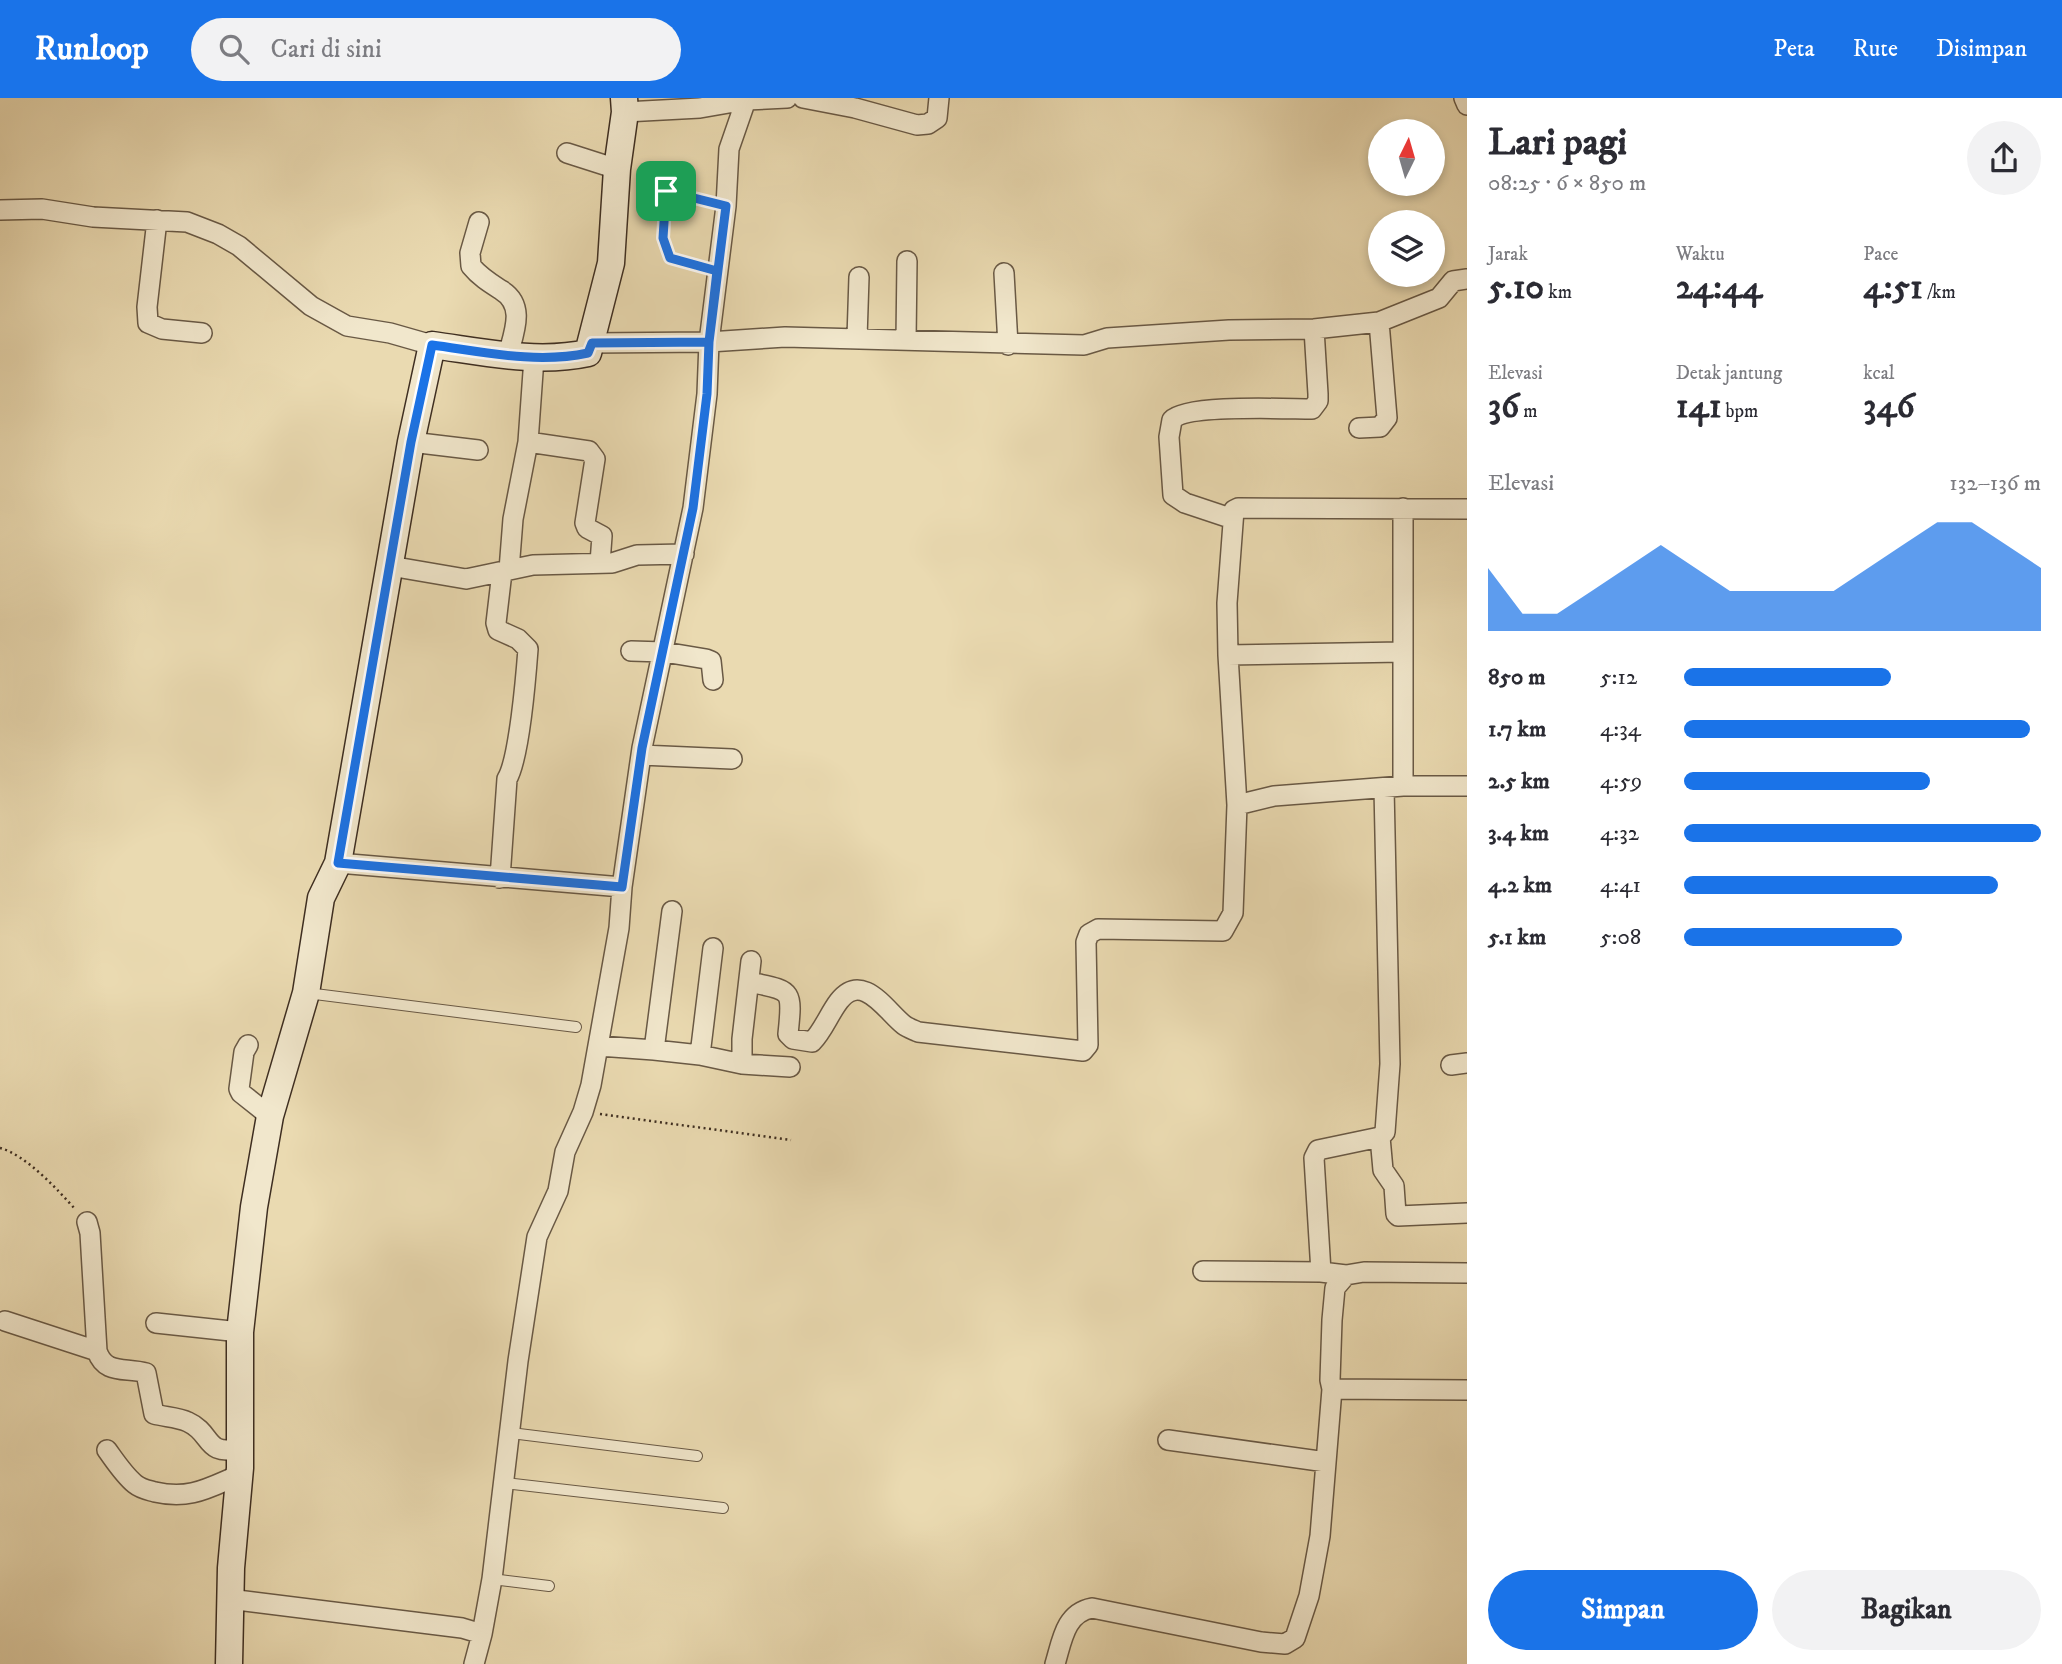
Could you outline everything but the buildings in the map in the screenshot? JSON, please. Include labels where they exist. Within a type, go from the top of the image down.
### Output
[{"type":"street","points":[[0,210],[42,209],[93,217],[187,222],[239,246],[311,306],[346,326],[390,333],[432,345],[521,356],[566,358],[588,353],[611,263],[617,169],[625,105],[700,108],[746,100],[787,98]]},
{"type":"street","points":[[803,98],[855,108],[917,125],[928,124],[937,118],[939,98]]},
{"type":"street","points":[[1464,98],[1467,104]]},
{"type":"street","points":[[474,1664],[492,1579],[518,1361],[537,1237],[558,1191],[565,1152],[583,1112],[619,928],[622,887],[641,755],[684,554],[701,450],[709,342],[726,206],[729,149],[746,100]]},
{"type":"street","points":[[567,153],[617,169]]},
{"type":"street","points":[[157,220],[147,307],[148,323],[162,329],[202,333]]},
{"type":"street","points":[[479,222],[470,253],[471,266],[485,281],[511,298],[516,307],[515,327],[521,356],[528,442],[513,519],[498,630],[518,639],[527,649],[517,744],[511,773],[507,779],[500,878]]},
{"type":"street","points":[[906,340],[907,261]]},
{"type":"street","points":[[1004,273],[1008,345]]},
{"type":"street","points":[[857,338],[859,277]]},
{"type":"street","points":[[592,343],[709,342],[785,337],[1084,345],[1107,338],[1216,331],[1314,329],[1378,322],[1438,299],[1453,281],[1467,279]]},
{"type":"street","points":[[1359,428],[1380,427],[1387,418],[1378,322]]},
{"type":"street","points":[[1233,519],[1185,503],[1173,495],[1169,437],[1172,420],[1182,413],[1241,408],[1311,409],[1316,405],[1318,394],[1314,329]]},
{"type":"street","points":[[229,1664],[229,1599],[240,1448],[240,1332],[254,1207],[270,1116],[306,993],[321,898],[338,863],[411,442],[432,345]]},
{"type":"street","points":[[411,442],[478,450]]},
{"type":"street","points":[[528,442],[589,451],[593,454],[595,459],[585,523],[587,528],[602,536],[600,563]]},
{"type":"street","points":[[1321,1272],[1315,1153],[1318,1150],[1380,1137],[1385,1132],[1390,1064],[1386,926],[1402,652],[1404,508]]},
{"type":"street","points":[[749,982],[782,989],[788,994],[791,1001],[788,1034],[793,1039],[812,1042],[840,1000],[851,991],[863,990],[878,999],[905,1027],[918,1032],[1083,1051],[1088,1045],[1086,942],[1089,934],[1098,929],[1223,932],[1233,913],[1237,805],[1227,603],[1234,510],[1467,509]]},
{"type":"street","points":[[390,566],[466,579],[533,565],[612,563],[637,555],[684,554]]},
{"type":"street","points":[[631,651],[664,652],[711,661],[713,680]]},
{"type":"street","points":[[1228,655],[1402,652]]},
{"type":"street","points":[[641,755],[732,759]]},
{"type":"street","points":[[1237,805],[1274,796],[1394,787],[1467,786]]},
{"type":"street","points":[[338,863],[622,887]]},
{"type":"street","points":[[654,1050],[672,911]]},
{"type":"street","points":[[700,1055],[713,948]]},
{"type":"street","points":[[742,1064],[742,1039],[751,961]]},
{"type":"street","points":[[248,1045],[244,1052],[239,1089],[270,1116]]},
{"type":"street","points":[[598,1046],[700,1055],[742,1064],[790,1067]]},
{"type":"street","points":[[1380,1137],[1381,1162],[1385,1175],[1394,1186],[1395,1214],[1467,1213]]},
{"type":"street","points":[[87,1222],[90,1233],[97,1351],[104,1365],[146,1373],[154,1414],[191,1423],[209,1444],[217,1449],[229,1451],[240,1448]]},
{"type":"street","points":[[1203,1271],[1321,1272],[1346,1275],[1364,1272],[1467,1273]]},
{"type":"street","points":[[1055,1664],[1071,1618],[1081,1610],[1092,1608],[1261,1642],[1285,1644],[1295,1638],[1309,1596],[1317,1559],[1332,1389],[1330,1380],[1335,1288],[1346,1275]]},
{"type":"street","points":[[5,1321],[97,1351]]},
{"type":"street","points":[[156,1323],[240,1332]]},
{"type":"street","points":[[1332,1389],[1467,1390]]},
{"type":"street","points":[[1168,1440],[1326,1462]]},
{"type":"street","points":[[107,1450],[133,1483],[142,1489],[168,1495],[184,1496],[239,1475]]},
{"type":"street","points":[[229,1599],[455,1627],[482,1634]]},
{"type":"lane","points":[[306,993],[576,1027]]},
{"type":"lane","points":[[511,1433],[696,1456]]},
{"type":"lane","points":[[505,1483],[723,1508]]},
{"type":"lane","points":[[492,1579],[549,1586]]},
{"type":"path","points":[[617,169],[657,179],[666,191],[726,206]]},
{"type":"path","points":[[666,191],[663,238],[670,258],[717,271]]},
{"type":"path","points":[[583,1112],[791,1140]]},
{"type":"path","points":[[0,1148],[10,1151],[55,1186],[87,1222]]},
{"type":"route","points":[[666,191],[663,238],[670,258],[717,271],[709,342],[592,343],[588,353],[566,358],[534,358],[432,345],[411,442],[338,863],[622,887],[642,748],[693,508],[707,394],[709,342],[726,206],[666,191]]}]
